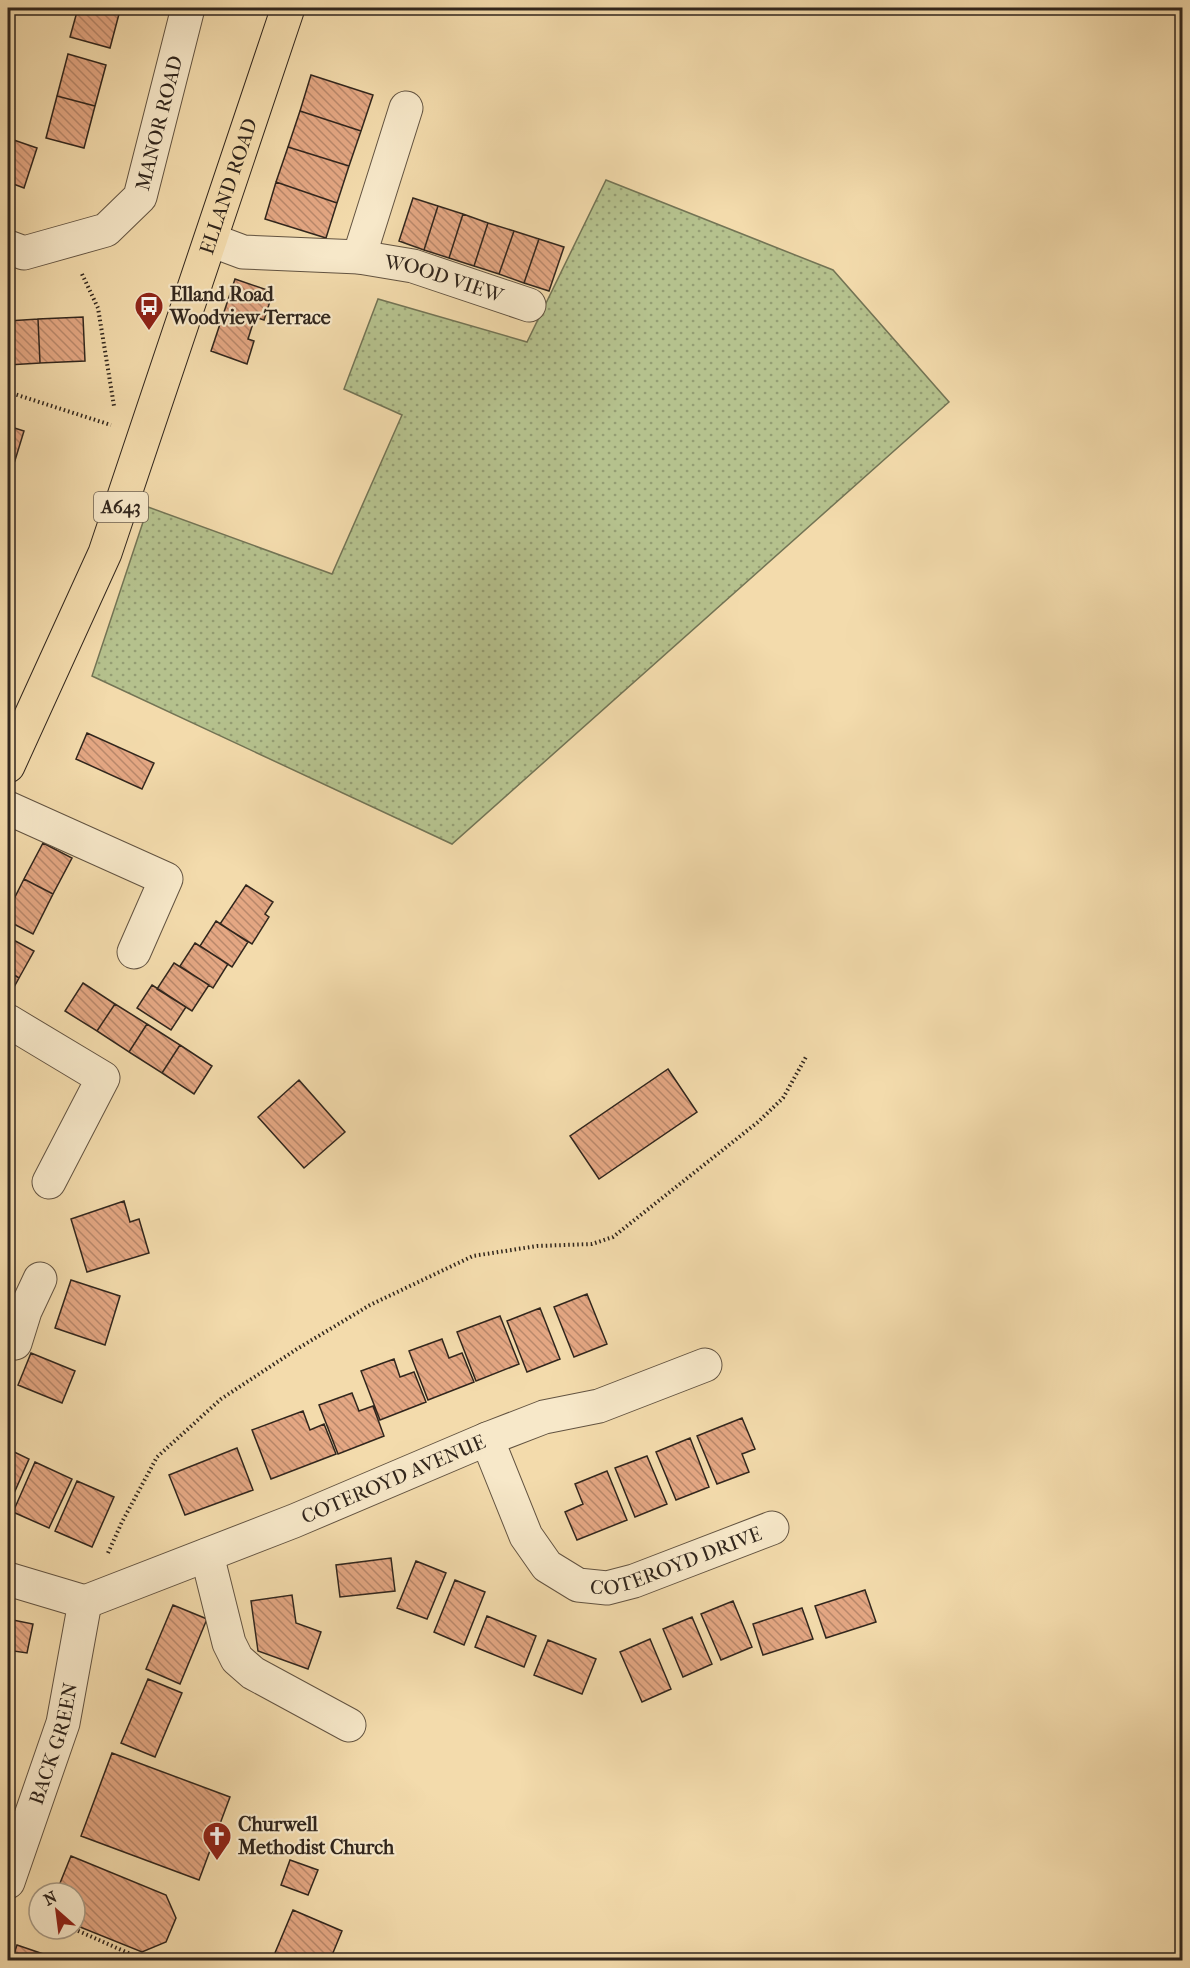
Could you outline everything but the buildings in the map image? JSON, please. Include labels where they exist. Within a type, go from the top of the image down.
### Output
[{"type":"main road","name":"ELLAND ROAD","points":[[8,762],[105,554],[288,8]]},
{"type":"street","name":"MANOR ROAD","points":[[8,247],[24,253],[106,230],[140,197],[188,8]]},
{"type":"street","name":"WOOD VIEW","points":[[359,257],[406,108]]},
{"type":"street","name":"WOOD VIEW","points":[[211,240],[243,252],[359,257],[413,266],[529,305]]},
{"type":"street","points":[[8,808],[166,879],[134,952]]},
{"type":"street","points":[[8,1021],[103,1078],[49,1182]]},
{"type":"street","points":[[15,1343],[16,1310],[40,1278]]},
{"type":"street","name":"COTEROYD AVENUE","points":[[85,1602],[294,1521],[544,1417],[599,1406],[705,1365]]},
{"type":"street","name":"COTEROYD DRIVE","points":[[487,1439],[526,1536],[546,1566],[578,1585],[607,1588],[634,1581],[772,1528]]},
{"type":"street","points":[[207,1556],[229,1643],[237,1659],[253,1673],[349,1725]]},
{"type":"street","points":[[8,1579],[85,1602]]},
{"type":"street","name":"BACK GREEN","points":[[8,1882],[63,1723],[85,1602]]},
{"type":"path","points":[[66,241],[98,308],[116,412],[146,433]]},
{"type":"path","points":[[8,392],[98,422],[146,433]]},
{"type":"path","points":[[85,1602],[122,1522],[157,1457],[221,1399],[370,1305],[473,1256],[537,1246],[592,1244],[613,1237],[758,1122],[783,1098],[806,1057]]},
{"type":"path","points":[[87,1935],[144,1960]]},
{"type":"green space","points":[[606,180],[833,270],[949,402],[452,844],[92,676],[148,507],[332,574],[402,415],[344,389],[378,299],[527,342]]},
{"type":"place","name":"Elland Road Woodview Terrace","points":[[149,332]]},
{"type":"place","name":"Churwell Methodist Church","points":[[217,1862]]}]
